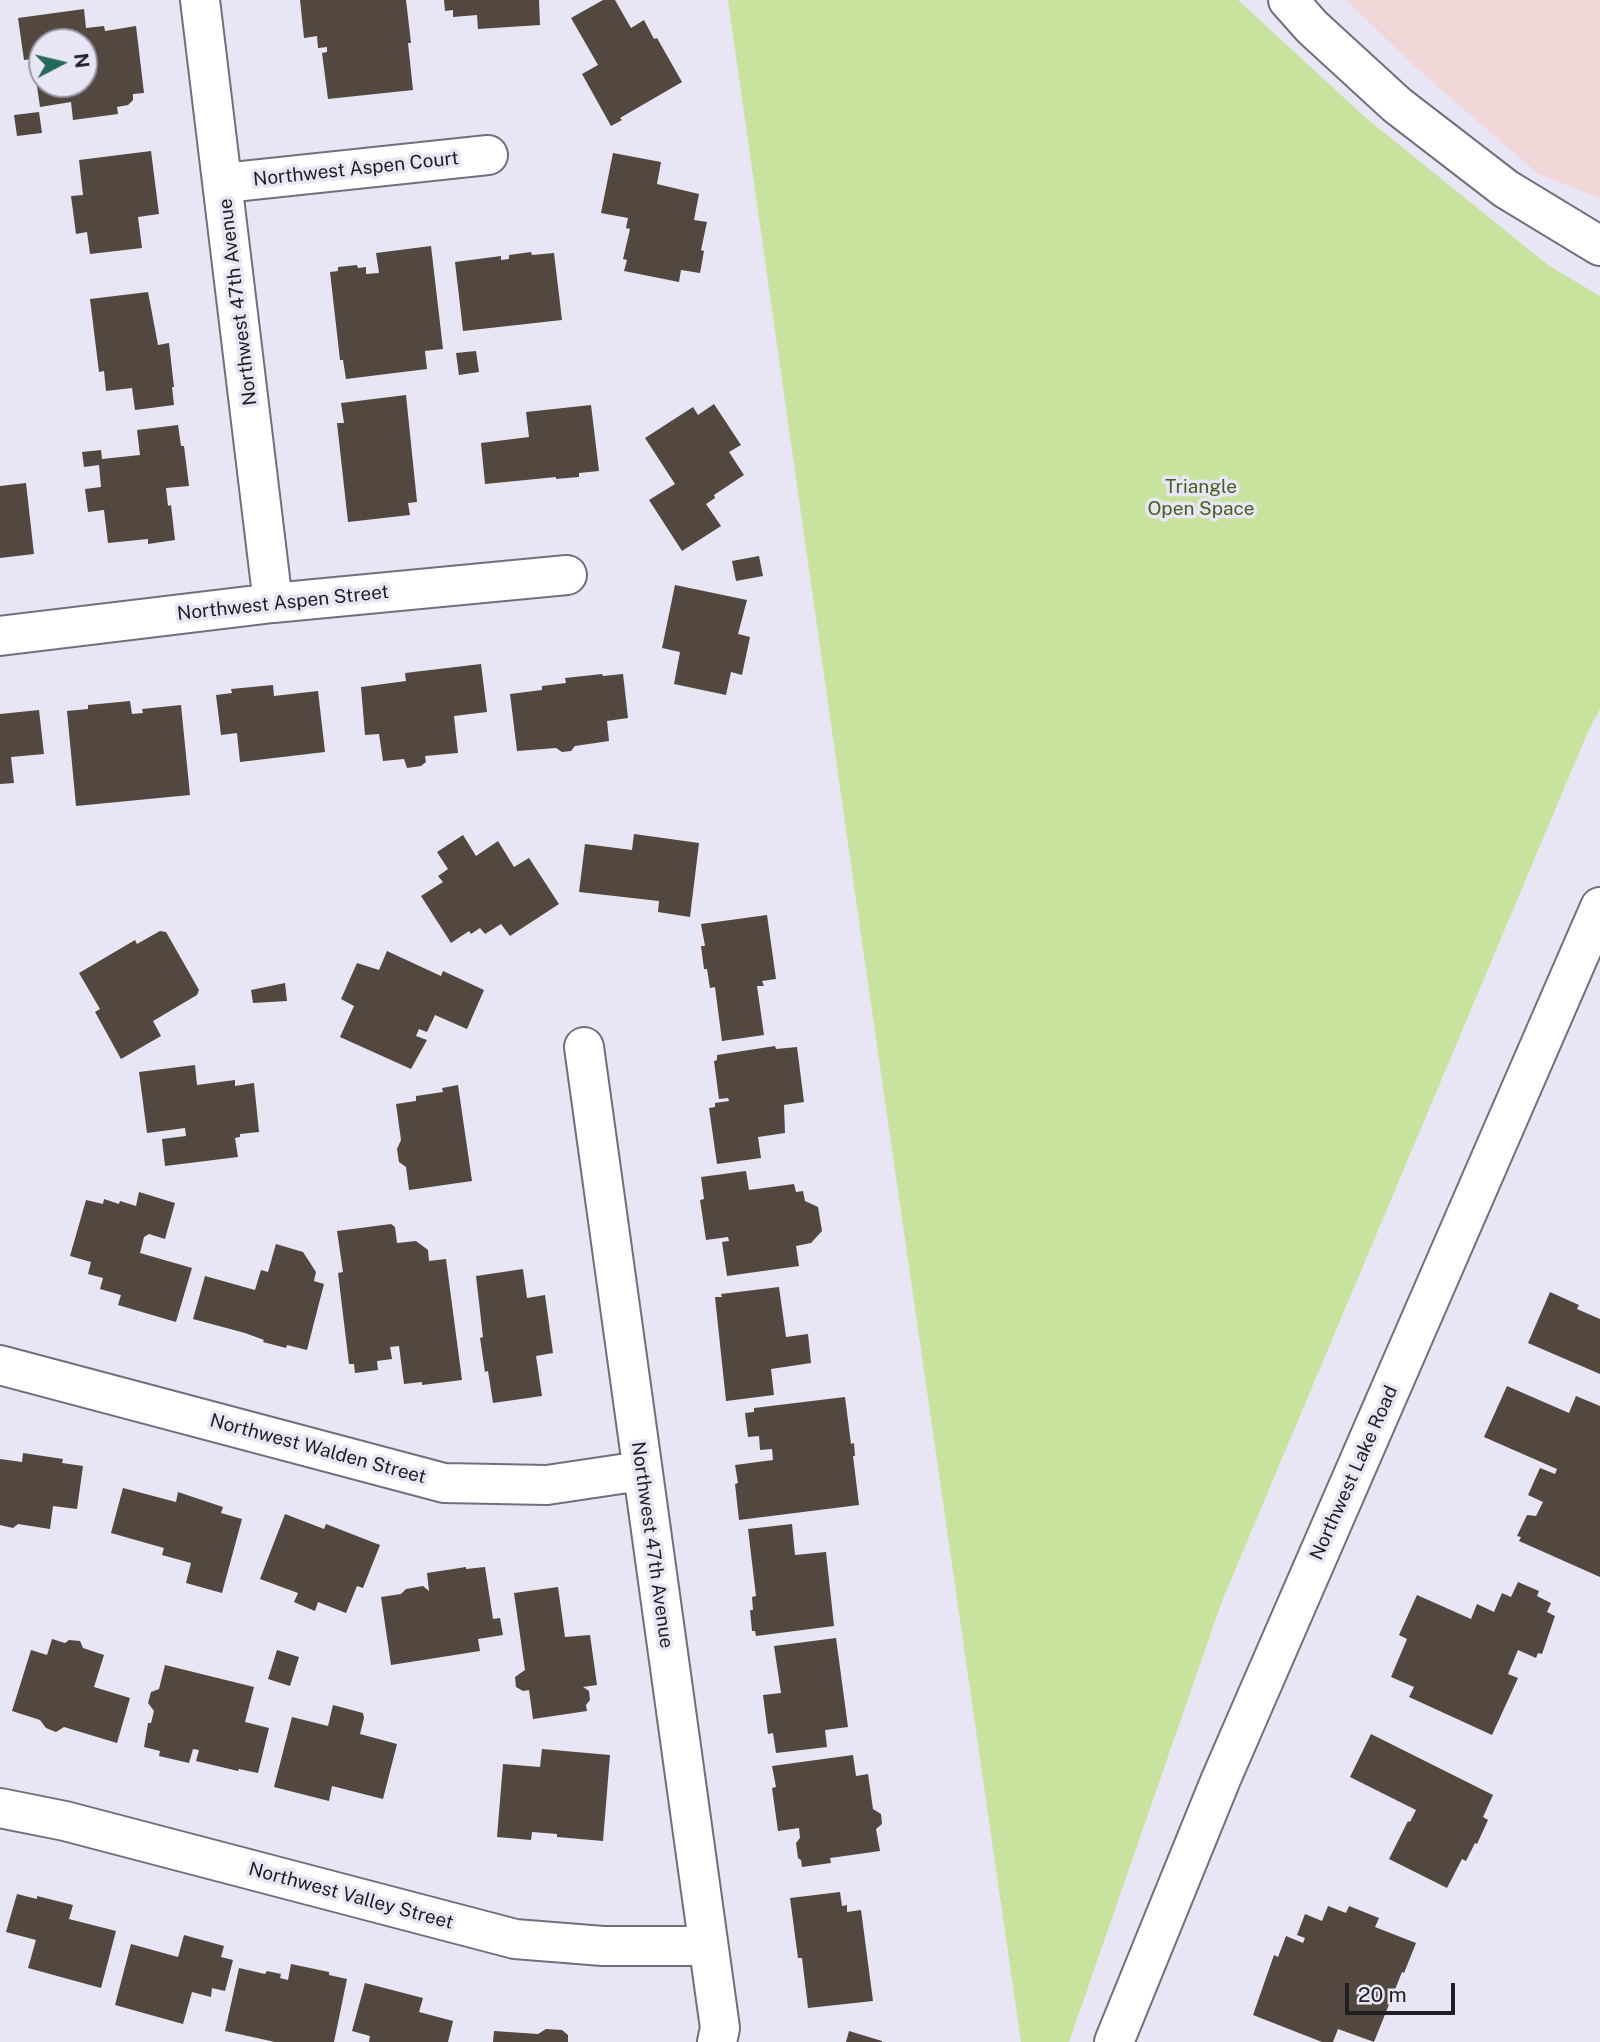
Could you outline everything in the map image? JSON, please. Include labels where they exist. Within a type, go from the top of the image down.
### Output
[{"type":"street","name":"Northwest 47th Avenue","points":[[200,0],[273,603]]},
{"type":"street","points":[[1288,0],[1312,27],[1397,106],[1506,189],[1600,246]]},
{"type":"street","name":"Northwest Aspen Court","points":[[224,183],[488,155]]},
{"type":"street","name":"Northwest Aspen Street","points":[[0,636],[273,603],[567,575]]},
{"type":"street","name":"Northwest Lake Road","points":[[1114,2042],[1221,1779],[1600,907]]},
{"type":"street","name":"Northwest 47th Avenue","points":[[584,1047],[720,2028],[718,2042]]},
{"type":"street","name":"Northwest Walden Street","points":[[0,1365],[444,1483],[547,1485],[641,1471]]},
{"type":"street","name":"Northwest Valley Street","points":[[0,1808],[65,1821],[515,1939],[603,1946],[707,1946]]},
{"type":"shaded area","points":[[1346,0],[1600,0],[1600,198],[1538,174],[1414,66]]},
{"type":"green space","name":"Triangle Open Space","points":[[728,0],[1238,0],[1366,118],[1548,265],[1600,296],[1600,709],[1587,734],[1222,1601],[1069,2042],[1021,2042]]},
{"type":"building","points":[[300,0],[406,0],[413,90],[328,99],[322,53],[327,52],[327,47],[318,48],[317,36],[304,38]]},
{"type":"building","points":[[444,0],[539,0],[540,25],[478,29],[477,15],[453,17],[453,10],[445,11]]},
{"type":"building","points":[[603,0],[615,0],[631,28],[644,20],[682,82],[611,126],[582,74],[598,65],[571,18]]},
{"type":"building","points":[[84,9],[86,28],[28,28],[28,60],[24,60],[18,18]]},
{"type":"building","points":[[104,26],[105,31],[136,26],[144,93],[133,94],[133,100],[128,105],[117,107],[118,114],[73,120],[71,102],[40,107],[39,98],[98,98],[98,28],[86,28]]},
{"type":"building","points":[[39,112],[42,133],[17,136],[14,115]]},
{"type":"building","points":[[151,151],[159,214],[138,217],[142,248],[90,254],[87,232],[76,234],[71,196],[83,195],[79,160]]},
{"type":"building","points":[[613,153],[661,162],[657,184],[699,194],[694,220],[707,222],[701,250],[704,251],[700,273],[681,270],[679,282],[624,271],[627,260],[623,259],[630,229],[626,228],[628,218],[601,213]]},
{"type":"building","points":[[431,246],[443,349],[425,351],[427,369],[346,379],[343,360],[340,360],[330,272],[338,271],[338,267],[357,265],[358,268],[366,267],[366,274],[379,273],[376,253]]},
{"type":"building","points":[[531,252],[532,255],[554,253],[562,320],[463,331],[455,262],[501,256],[501,260],[509,259],[509,255]]},
{"type":"building","points":[[148,292],[158,345],[169,343],[174,405],[135,410],[132,388],[106,391],[104,371],[99,372],[90,299]]},
{"type":"building","points":[[476,351],[479,372],[459,375],[456,353]]},
{"type":"building","points":[[406,395],[417,502],[408,503],[410,515],[348,522],[337,423],[344,423],[341,403]]},
{"type":"building","points":[[714,404],[741,445],[729,452],[744,475],[714,495],[715,498],[706,504],[721,526],[682,551],[649,500],[675,484],[645,438],[693,407],[698,415]]},
{"type":"building","points":[[591,405],[599,471],[579,473],[579,477],[485,484],[481,443],[529,437],[526,412]]},
{"type":"building","points":[[178,425],[181,446],[184,446],[189,486],[166,488],[175,540],[148,544],[148,539],[108,543],[104,510],[88,512],[85,489],[101,487],[99,465],[84,467],[82,452],[101,450],[102,459],[140,455],[137,430]]},
{"type":"building","points":[[26,483],[34,554],[0,558],[0,486]]},
{"type":"building","points":[[759,556],[763,576],[736,581],[732,561]]},
{"type":"building","points":[[675,585],[747,600],[738,634],[750,637],[742,675],[731,672],[726,695],[674,684],[680,652],[662,648]]},
{"type":"building","points":[[481,664],[487,712],[454,716],[458,753],[425,756],[426,762],[421,766],[407,768],[404,759],[383,761],[379,734],[365,735],[361,687],[406,681],[405,673]]},
{"type":"building","points":[[623,674],[628,718],[607,721],[609,741],[575,746],[571,751],[562,752],[556,748],[517,751],[510,694],[542,690],[542,686],[566,683],[565,678]]},
{"type":"building","points":[[273,685],[274,696],[318,691],[325,752],[240,762],[237,733],[221,735],[216,695],[232,693],[231,689]]},
{"type":"building","points":[[130,701],[132,714],[143,713],[142,709],[181,705],[190,795],[76,806],[67,711],[88,709],[88,705]]},
{"type":"building","points":[[39,710],[44,754],[11,757],[14,783],[0,784],[0,714]]},
{"type":"building","points":[[634,834],[699,843],[690,917],[658,912],[659,901],[579,892],[585,844],[632,850]]},
{"type":"building","points":[[463,835],[476,856],[498,841],[514,867],[529,858],[559,904],[510,936],[501,924],[485,934],[480,928],[471,934],[469,931],[451,943],[421,896],[443,882],[438,876],[448,869],[437,852]]},
{"type":"building","points":[[767,915],[776,979],[762,981],[764,986],[757,986],[764,1035],[722,1041],[715,987],[710,988],[707,969],[704,969],[701,946],[705,946],[701,924]]},
{"type":"building","points":[[160,931],[166,932],[199,990],[197,995],[153,1021],[161,1036],[121,1059],[95,1012],[100,1009],[79,973],[135,940],[137,944]]},
{"type":"building","points":[[387,951],[441,976],[443,971],[484,990],[467,1029],[435,1015],[427,1032],[419,1029],[416,1036],[427,1040],[411,1069],[340,1037],[354,1006],[341,999],[357,963],[379,970]]},
{"type":"building","points":[[285,983],[287,1001],[253,1003],[251,990]]},
{"type":"building","points":[[775,1046],[776,1049],[797,1047],[804,1102],[784,1105],[785,1133],[758,1137],[761,1158],[717,1164],[709,1108],[715,1107],[715,1103],[729,1101],[728,1098],[719,1099],[714,1061],[717,1060],[717,1055]]},
{"type":"building","points":[[195,1065],[197,1085],[235,1080],[235,1086],[254,1083],[259,1132],[240,1134],[240,1137],[235,1138],[238,1157],[165,1166],[162,1139],[186,1136],[185,1128],[147,1133],[139,1072]]},
{"type":"building","points":[[458,1085],[472,1181],[409,1190],[406,1167],[399,1162],[397,1149],[401,1140],[396,1104],[416,1101],[416,1096],[443,1092],[442,1088]]},
{"type":"building","points":[[746,1171],[749,1190],[794,1184],[796,1192],[803,1191],[805,1201],[818,1207],[822,1231],[811,1243],[796,1246],[799,1266],[727,1276],[722,1242],[729,1241],[728,1237],[706,1240],[700,1200],[704,1199],[701,1177]]},
{"type":"building","points":[[139,1192],[175,1203],[165,1239],[149,1234],[144,1237],[140,1253],[192,1268],[176,1322],[118,1305],[121,1295],[100,1289],[103,1278],[88,1274],[91,1262],[70,1256],[86,1200],[103,1204],[104,1199],[136,1206]]},
{"type":"building","points":[[391,1224],[395,1227],[397,1243],[416,1241],[428,1250],[429,1261],[446,1259],[462,1380],[422,1385],[422,1382],[404,1384],[399,1346],[390,1347],[392,1359],[377,1361],[378,1370],[355,1373],[354,1364],[349,1364],[338,1273],[343,1272],[337,1231]]},
{"type":"building","points":[[276,1244],[303,1252],[316,1272],[314,1281],[324,1284],[307,1350],[263,1342],[264,1340],[245,1333],[193,1319],[205,1276],[255,1290],[261,1270],[268,1272]]},
{"type":"building","points":[[523,1269],[527,1298],[545,1295],[553,1353],[536,1356],[542,1396],[493,1403],[480,1338],[483,1337],[476,1276]]},
{"type":"building","points":[[779,1287],[786,1337],[808,1334],[811,1363],[771,1369],[774,1395],[726,1401],[715,1297]]},
{"type":"building","points":[[1550,1292],[1579,1305],[1577,1309],[1600,1319],[1600,1374],[1528,1343]]},
{"type":"building","points":[[1507,1386],[1569,1413],[1576,1396],[1600,1406],[1600,1577],[1519,1541],[1521,1537],[1517,1536],[1527,1515],[1536,1516],[1543,1502],[1528,1495],[1540,1468],[1555,1474],[1557,1469],[1484,1437]]},
{"type":"building","points":[[845,1397],[851,1444],[854,1443],[859,1505],[739,1520],[735,1465],[773,1460],[772,1449],[760,1450],[759,1436],[748,1437],[745,1413],[754,1412],[754,1408]]},
{"type":"building","points":[[23,1453],[63,1459],[62,1463],[83,1466],[77,1509],[53,1506],[50,1529],[18,1524],[13,1528],[0,1525],[0,1459],[22,1462]]},
{"type":"building","points":[[123,1488],[176,1502],[178,1492],[223,1507],[221,1513],[242,1519],[222,1593],[186,1583],[191,1563],[162,1555],[164,1548],[111,1533]]},
{"type":"building","points":[[285,1514],[324,1529],[326,1524],[380,1545],[363,1588],[357,1586],[346,1613],[318,1602],[315,1611],[294,1602],[298,1593],[260,1579]]},
{"type":"building","points":[[792,1524],[795,1555],[826,1552],[834,1626],[756,1636],[755,1631],[752,1631],[750,1610],[753,1610],[752,1597],[756,1596],[748,1529]]},
{"type":"building","points":[[485,1567],[493,1619],[500,1618],[503,1635],[478,1639],[480,1651],[391,1665],[381,1597],[401,1594],[406,1589],[423,1586],[429,1591],[427,1573]]},
{"type":"building","points":[[1518,1582],[1539,1591],[1537,1596],[1551,1603],[1547,1612],[1555,1616],[1542,1654],[1538,1653],[1536,1658],[1518,1650],[1508,1674],[1518,1678],[1492,1735],[1409,1697],[1414,1687],[1391,1677],[1407,1639],[1399,1635],[1417,1595],[1471,1619],[1477,1604],[1494,1612],[1502,1593],[1511,1597]]},
{"type":"building","points":[[558,1587],[565,1637],[590,1635],[597,1685],[583,1687],[589,1691],[587,1711],[533,1719],[529,1690],[523,1691],[516,1687],[515,1677],[525,1670],[514,1593]]},
{"type":"building","points":[[836,1638],[848,1727],[825,1730],[827,1747],[776,1753],[773,1733],[768,1734],[763,1695],[781,1693],[774,1646]]},
{"type":"building","points":[[52,1639],[65,1643],[69,1640],[80,1641],[83,1648],[104,1655],[94,1687],[130,1698],[117,1743],[64,1727],[56,1732],[46,1728],[40,1720],[12,1711],[31,1650],[47,1655]]},
{"type":"building","points":[[277,1650],[299,1657],[290,1686],[268,1679]]},
{"type":"building","points":[[165,1665],[254,1687],[245,1722],[269,1728],[258,1773],[196,1761],[199,1750],[193,1749],[189,1763],[159,1756],[160,1751],[144,1747],[148,1723],[151,1723],[154,1711],[148,1703],[151,1692],[159,1689]]},
{"type":"building","points":[[333,1705],[363,1713],[360,1734],[397,1744],[383,1799],[332,1786],[329,1801],[274,1787],[292,1717],[328,1726]]},
{"type":"building","points":[[1371,1734],[1493,1795],[1483,1817],[1488,1820],[1477,1844],[1475,1843],[1466,1861],[1462,1859],[1447,1888],[1389,1859],[1416,1810],[1350,1777]]},
{"type":"building","points":[[542,1749],[610,1755],[603,1841],[532,1832],[531,1840],[497,1837],[503,1764],[540,1767]]},
{"type":"building","points":[[853,1755],[856,1776],[868,1774],[873,1809],[881,1814],[882,1824],[876,1829],[880,1851],[830,1858],[831,1863],[802,1867],[796,1843],[800,1838],[799,1828],[778,1831],[772,1766]]},
{"type":"building","points":[[840,1892],[842,1906],[847,1905],[847,1912],[861,1910],[873,2001],[808,2008],[802,1958],[798,1958],[790,1898]]},
{"type":"building","points":[[17,1894],[73,1905],[69,1919],[116,1931],[101,1988],[28,1968],[36,1940],[6,1932]]},
{"type":"building","points":[[1328,1906],[1346,1913],[1349,1906],[1379,1918],[1375,1927],[1416,1943],[1374,2042],[1338,2029],[1333,2042],[1322,2042],[1253,2015],[1274,1955],[1278,1957],[1286,1936],[1303,1943],[1305,1938],[1297,1935],[1305,1914],[1322,1921]]},
{"type":"building","points":[[184,1935],[224,1946],[221,1957],[233,1960],[225,1991],[212,1988],[211,1997],[192,1992],[183,2024],[115,2005],[131,1944],[178,1957]]},
{"type":"building","points":[[291,1964],[329,1972],[329,1975],[347,1979],[334,2042],[275,2042],[225,2031],[239,1968],[265,1974],[267,1971],[281,1974],[280,1978],[288,1980]]},
{"type":"building","points":[[365,1983],[423,1998],[419,2012],[453,2021],[448,2042],[369,2042],[370,2036],[352,2031]]},
{"type":"building","points":[[546,2029],[562,2030],[568,2035],[568,2042],[493,2042],[494,2031],[538,2034]]},
{"type":"building","points":[[849,2031],[882,2041],[882,2042],[846,2042]]}]
